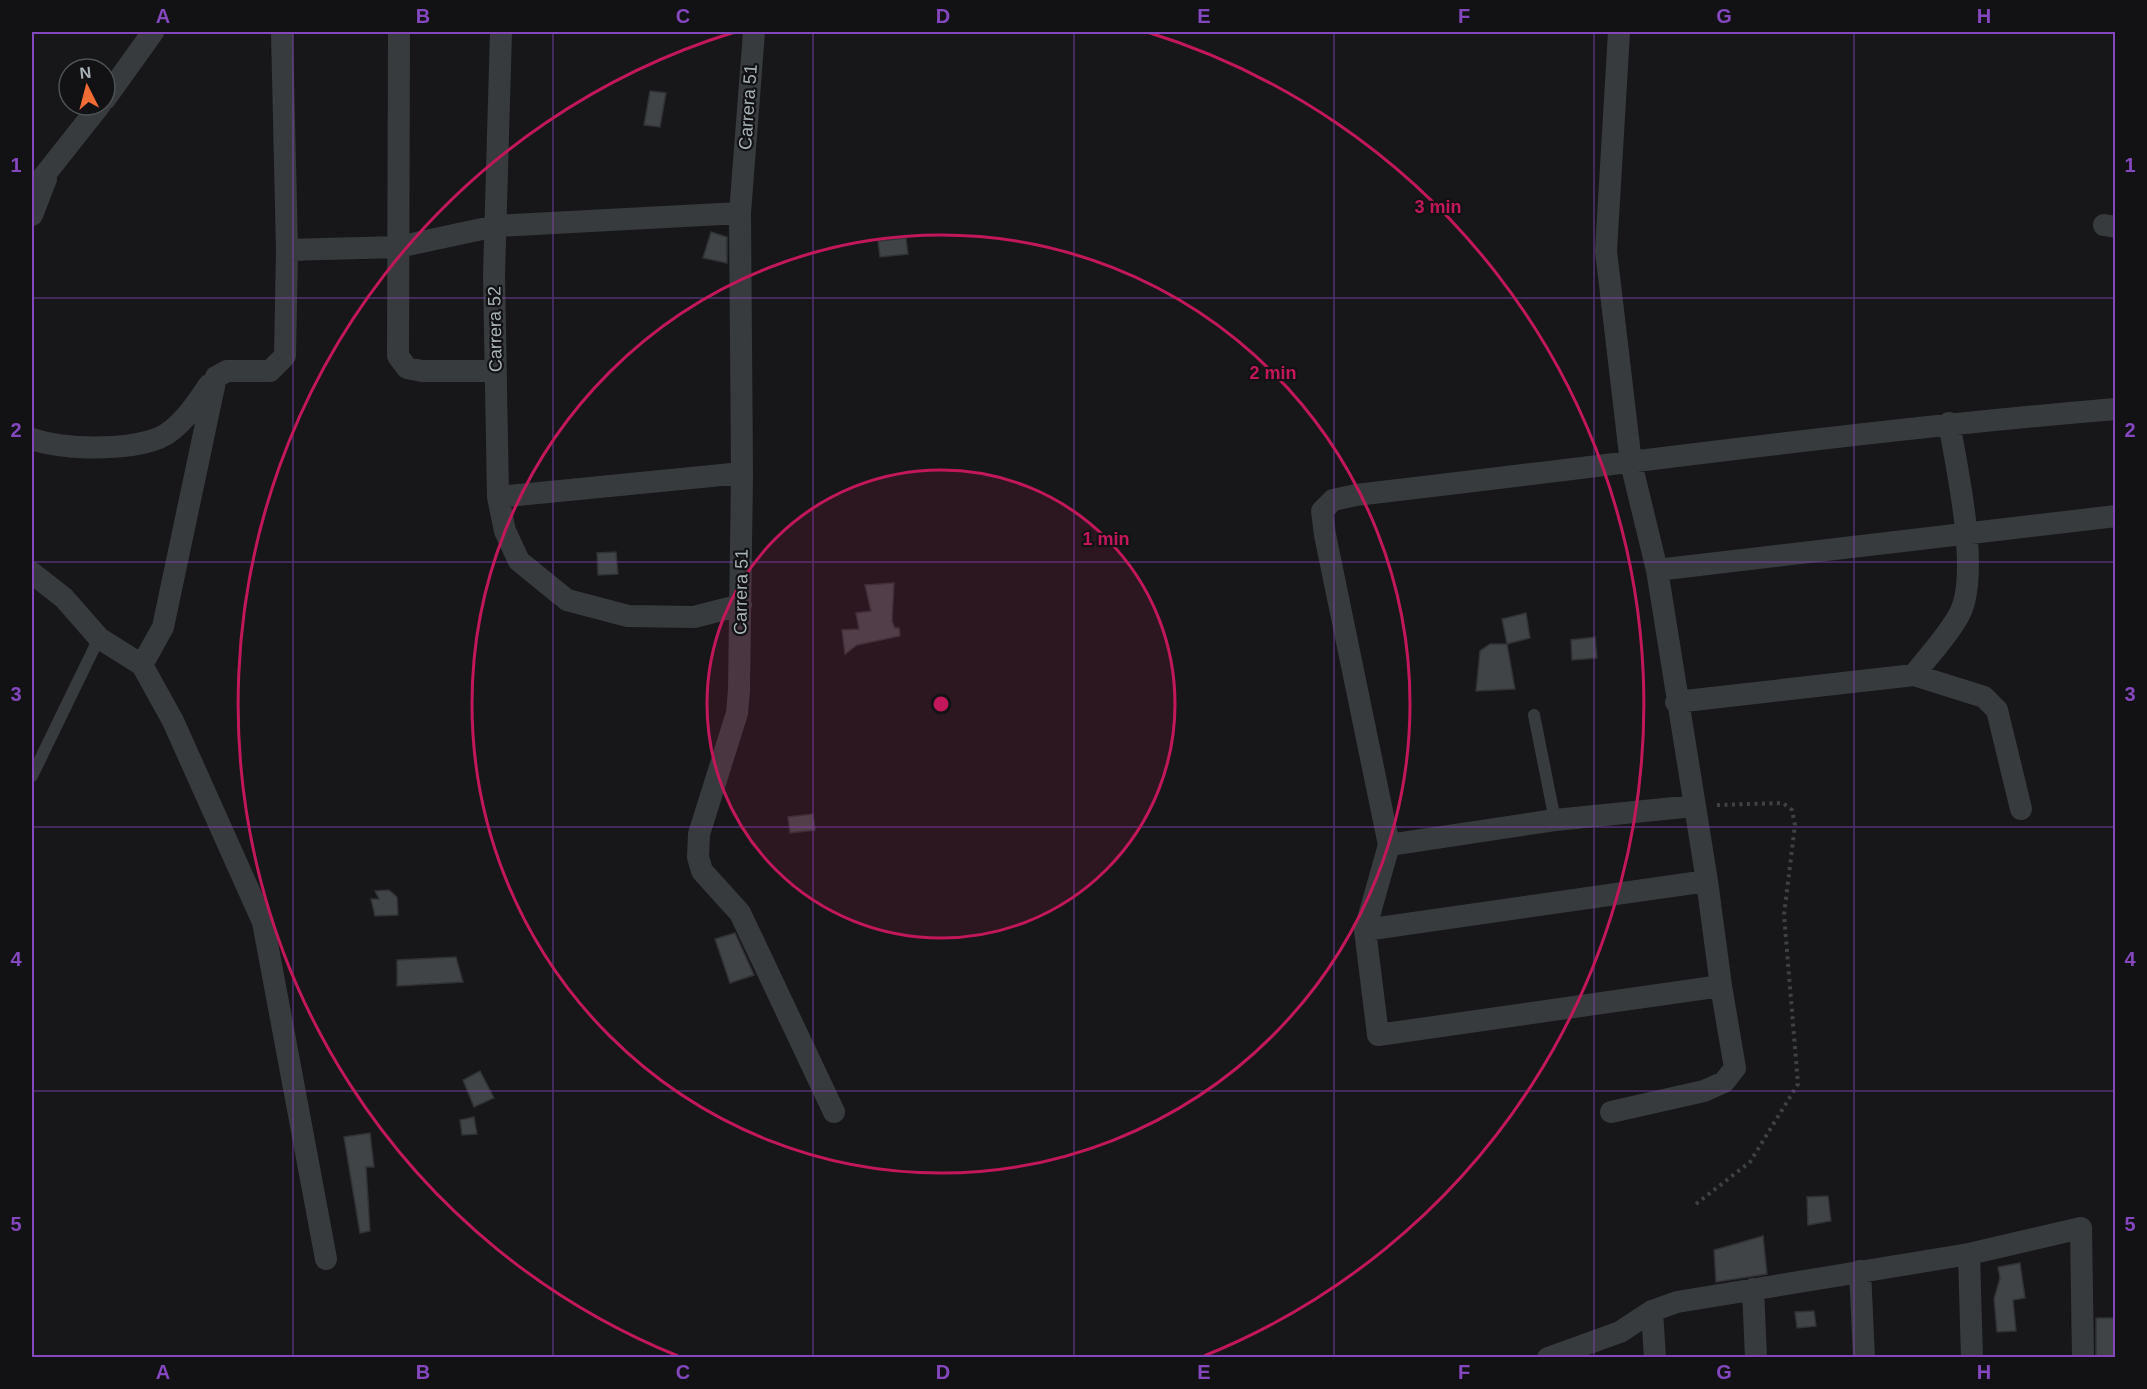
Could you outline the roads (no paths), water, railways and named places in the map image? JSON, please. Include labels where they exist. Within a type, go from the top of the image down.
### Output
[{"type":"street","points":[[117,82],[153,32]]},
{"type":"street","points":[[32,439],[74,446],[121,446],[160,437],[190,413],[216,376],[227,371],[270,371],[285,356],[287,250],[282,32]]},
{"type":"street","points":[[399,32],[398,356],[407,368],[422,371],[496,372]]},
{"type":"street","name":"Carrera 52","points":[[501,32],[496,226],[496,372],[498,497],[505,531],[519,561],[567,600],[628,616],[694,617],[741,605]]},
{"type":"street","name":"Carrera 51","points":[[754,32],[740,213],[742,473],[737,713],[699,834],[698,857],[702,872],[740,913],[834,1112]]},
{"type":"street","points":[[1611,1112],[1704,1091],[1724,1082],[1735,1068],[1657,570],[1631,463],[1606,251],[1619,32]]},
{"type":"street","points":[[32,191],[91,117]]},
{"type":"street","points":[[32,216],[50,169]]},
{"type":"street","points":[[287,250],[398,247],[496,226],[740,213]]},
{"type":"street","points":[[142,665],[163,627],[216,376]]},
{"type":"street","points":[[1721,986],[1377,1035],[1365,930],[1389,845],[1322,512],[1334,500],[1356,495],[1949,423],[2115,409]]},
{"type":"street","points":[[1914,675],[1960,612],[1966,591],[1967,533],[1949,423]]},
{"type":"street","points":[[498,497],[742,473]]},
{"type":"street","points":[[1657,570],[2115,516]]},
{"type":"street","points":[[32,573],[64,598],[99,638],[142,665],[173,721],[264,922],[326,1259]]},
{"type":"street","points":[[1676,702],[1914,675],[1984,697],[1997,710],[2021,809]]},
{"type":"street","points":[[1389,845],[1555,820],[1694,806]]},
{"type":"street","points":[[1365,930],[1707,881]]},
{"type":"street","points":[[1548,1358],[1620,1332],[1652,1311],[1677,1302],[1969,1254],[2081,1228],[2083,1358]]},
{"type":"street","points":[[1969,1254],[1972,1358]]},
{"type":"street","points":[[1860,1271],[1864,1358]]},
{"type":"street","points":[[1753,1289],[1756,1358]]},
{"type":"street","points":[[1652,1311],[1655,1358]]},
{"type":"lane","points":[[32,776],[99,638]]},
{"type":"lane","points":[[1534,715],[1555,820]]}]
